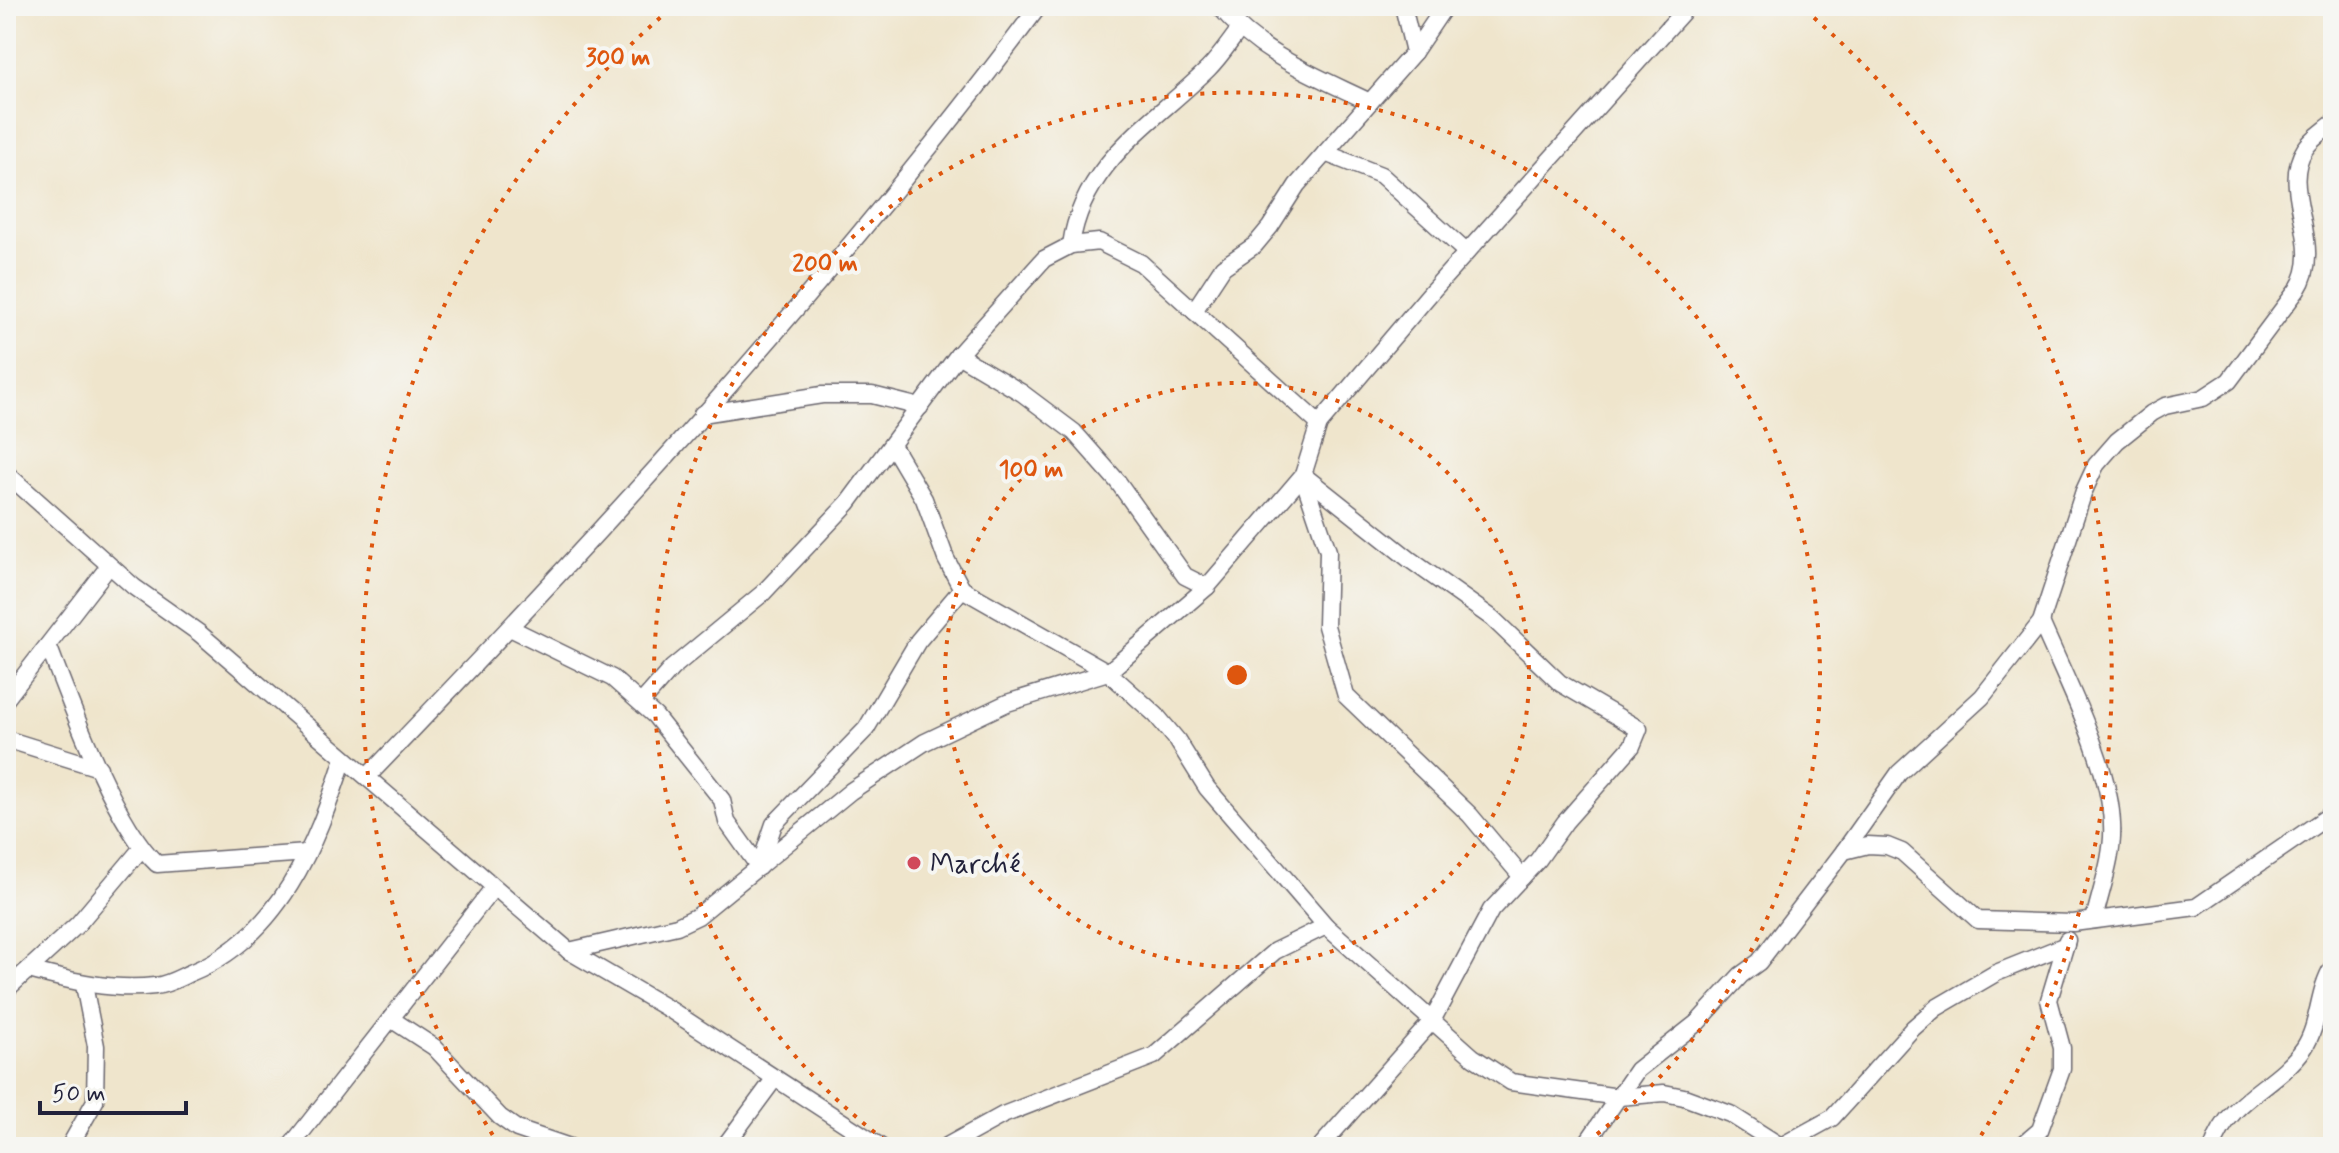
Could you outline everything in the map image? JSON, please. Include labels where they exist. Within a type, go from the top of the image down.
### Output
[{"type":"street","points":[[367,777],[566,571],[955,118],[1039,6]]},
{"type":"street","points":[[1219,6],[1239,30],[1275,57],[1370,102]]},
{"type":"street","points":[[1403,6],[1414,52]]},
{"type":"street","points":[[1194,311],[1223,267],[1255,245],[1297,185],[1414,52],[1445,6]]},
{"type":"street","points":[[569,951],[677,926],[698,916],[851,791],[925,742],[1007,703],[1108,672],[1207,587],[1303,475],[1319,424],[1466,252],[1688,6]]},
{"type":"street","points":[[1071,245],[1076,216],[1105,165],[1210,68],[1239,30]]},
{"type":"street","points":[[1584,1147],[1637,1070],[1698,1022],[1741,975],[1759,962],[1899,773],[1982,697],[2041,622],[2084,491],[2096,465],[2117,441],[2152,413],[2165,406],[2203,398],[2229,381],[2306,276],[2309,257],[2297,181],[2298,163],[2306,147],[2333,123]]},
{"type":"street","points":[[1325,153],[1381,175],[1466,252]]},
{"type":"street","points":[[641,703],[672,668],[763,593],[848,503],[958,355],[1044,259],[1071,245],[1099,242],[1141,263],[1319,424]]},
{"type":"street","points":[[958,355],[1022,393],[1074,432],[1118,482],[1185,576],[1207,587]]},
{"type":"street","points":[[702,414],[822,395],[872,395],[920,407]]},
{"type":"street","points":[[892,445],[924,499],[946,559],[962,589],[1108,672],[1156,715],[1177,740],[1207,788],[1326,926],[1473,1057],[1511,1082],[1619,1097],[1664,1093],[1684,1097],[1730,1114],[1782,1146],[1832,1118],[1913,1028],[1936,1008],[1996,973],[2066,945]]},
{"type":"street","points":[[6,473],[109,566],[199,633],[569,951],[881,1147]]},
{"type":"street","points":[[1303,475],[1328,551],[1326,626],[1346,696],[1470,815],[1522,877]]},
{"type":"street","points":[[1303,475],[1409,559],[1492,618],[1560,683],[1639,729],[1632,746],[1491,910],[1432,1021],[1320,1147]]},
{"type":"street","points":[[6,699],[109,566]]},
{"type":"street","points":[[759,867],[774,824],[866,729],[918,641],[962,589]]},
{"type":"street","points":[[2041,622],[2092,744],[2109,804],[2111,851],[2094,920]]},
{"type":"street","points":[[510,628],[612,678],[655,716],[722,800],[727,822],[759,867]]},
{"type":"street","points":[[48,645],[99,768],[141,849],[157,864],[307,853]]},
{"type":"street","points":[[6,739],[99,768]]},
{"type":"street","points":[[29,970],[84,985],[158,986],[214,963],[256,932],[286,894],[328,808],[344,758]]},
{"type":"street","points":[[1844,851],[1868,845],[1887,846],[1902,852],[1978,920],[1992,923],[2073,923],[2196,907],[2333,813]]},
{"type":"street","points":[[6,990],[78,924],[141,849]]},
{"type":"street","points":[[290,1147],[494,887]]},
{"type":"street","points":[[2020,1147],[2040,1130],[2062,1069],[2062,1048],[2049,1000],[2073,923]]},
{"type":"street","points":[[945,1147],[1003,1115],[1154,1056],[1275,951],[1326,926]]},
{"type":"street","points":[[2213,1147],[2219,1129],[2232,1111],[2306,1045],[2326,977],[2333,966]]},
{"type":"street","points":[[69,1147],[95,1101],[96,1046],[84,985]]},
{"type":"street","points":[[391,1019],[434,1047],[500,1117],[517,1129],[570,1147]]},
{"type":"street","points":[[724,1147],[775,1078]]},
{"type":"place","name":"Marché","points":[[914,863]]}]
